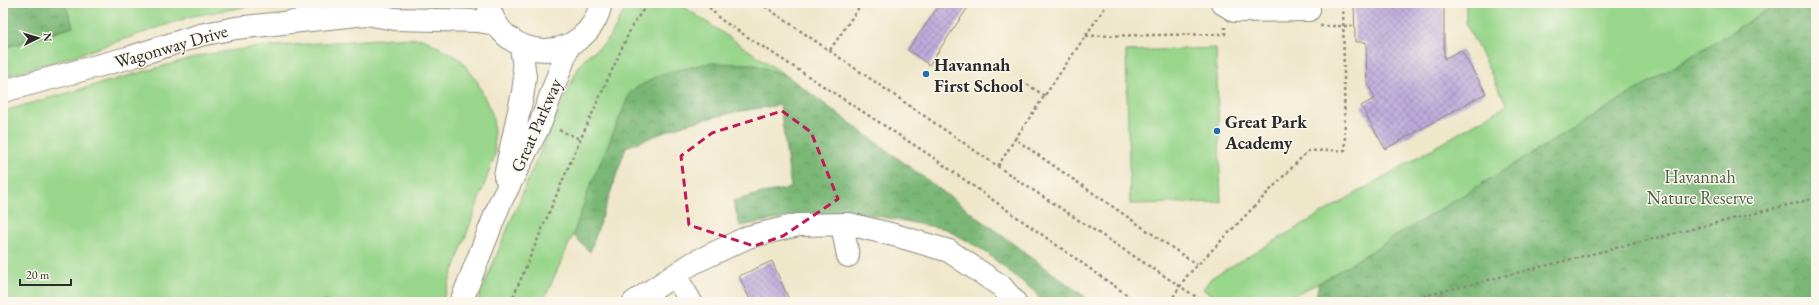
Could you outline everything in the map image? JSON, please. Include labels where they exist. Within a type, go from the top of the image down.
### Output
[{"type":"street","name":"Wagonway Drive","points":[[3,91],[131,57],[200,35],[236,28],[366,14],[395,3]]},
{"type":"street","name":"Great Parkway","points":[[488,3],[495,24],[511,40],[522,46],[545,50],[557,49],[569,45],[588,31],[595,21],[601,3]]},
{"type":"street","points":[[1223,4],[1235,11],[1309,10],[1309,3]]},
{"type":"street","name":"Wagonway Drive","points":[[366,14],[395,19],[495,24]]},
{"type":"street","name":"Great Parkway","points":[[461,302],[500,203],[541,122],[569,45]]},
{"type":"street","name":"Great Parkway","points":[[500,203],[523,92],[525,77],[522,46]]},
{"type":"street","points":[[634,302],[693,263],[748,237],[798,225],[849,224],[949,251],[1001,286],[1014,302]]},
{"type":"street","points":[[842,225],[848,256]]},
{"type":"street","points":[[675,275],[691,302]]},
{"type":"path","points":[[511,302],[576,149],[632,26],[648,3]]},
{"type":"path","points":[[704,3],[720,20],[928,154],[1137,302]]},
{"type":"path","points":[[760,3],[998,166],[1204,302]]},
{"type":"path","points":[[830,50],[862,3]]},
{"type":"path","points":[[998,166],[1108,3]]},
{"type":"path","points":[[1170,302],[1186,277],[1308,151],[1345,150],[1343,3]]},
{"type":"path","points":[[1085,36],[1225,34],[1223,4]]},
{"type":"path","points":[[1022,81],[1045,96]]},
{"type":"path","points":[[1015,139],[1197,265]]},
{"type":"path","points":[[1400,302],[1816,198]]},
{"type":"highlighted area","points":[[782,111],[811,132],[838,199],[783,236],[754,246],[689,225],[681,156],[712,133]]},
{"type":"green space","points":[[3,3],[65,3],[73,27],[3,48]]},
{"type":"green space","points":[[65,3],[268,3],[193,16],[77,55],[3,77],[3,48],[73,27]]},
{"type":"green space","points":[[628,3],[678,3],[787,76],[753,64],[663,73],[589,189],[573,235],[543,302],[477,302],[532,170],[579,66],[588,55],[602,46],[612,34]]},
{"type":"green space","points":[[1466,3],[1779,3],[1319,283],[1280,302],[1223,302],[1203,289],[1211,278],[1507,105],[1466,24]]},
{"type":"green space","name":"Havannah Nature Reserve","points":[[1779,3],[1816,3],[1816,302],[1315,302],[1319,283]]},
{"type":"green space","points":[[393,38],[424,39],[460,59],[477,81],[493,116],[495,155],[442,302],[3,302],[3,111],[203,55],[249,48]]},
{"type":"green space","points":[[1216,48],[1221,202],[1130,204],[1126,51]]},
{"type":"green space","points":[[709,63],[753,64],[787,76],[1085,297],[1086,302],[1042,302],[1035,292],[983,250],[946,229],[866,214],[797,216],[740,226],[733,201],[762,193],[791,188],[780,105],[735,112],[686,124],[626,147],[590,252],[573,235],[589,189],[631,91],[663,73]]},
{"type":"building","points":[[941,3],[971,3],[929,65],[908,50]]},
{"type":"building","points":[[1354,3],[1444,3],[1444,59],[1461,50],[1486,93],[1385,149],[1361,106],[1375,98],[1367,83],[1366,42],[1355,42]]},
{"type":"building","points":[[772,261],[790,302],[751,302],[739,276]]},
{"type":"place","name":"Havannah First School","points":[[926,74]]},
{"type":"place","name":"Great Park Academy","points":[[1217,131]]}]
